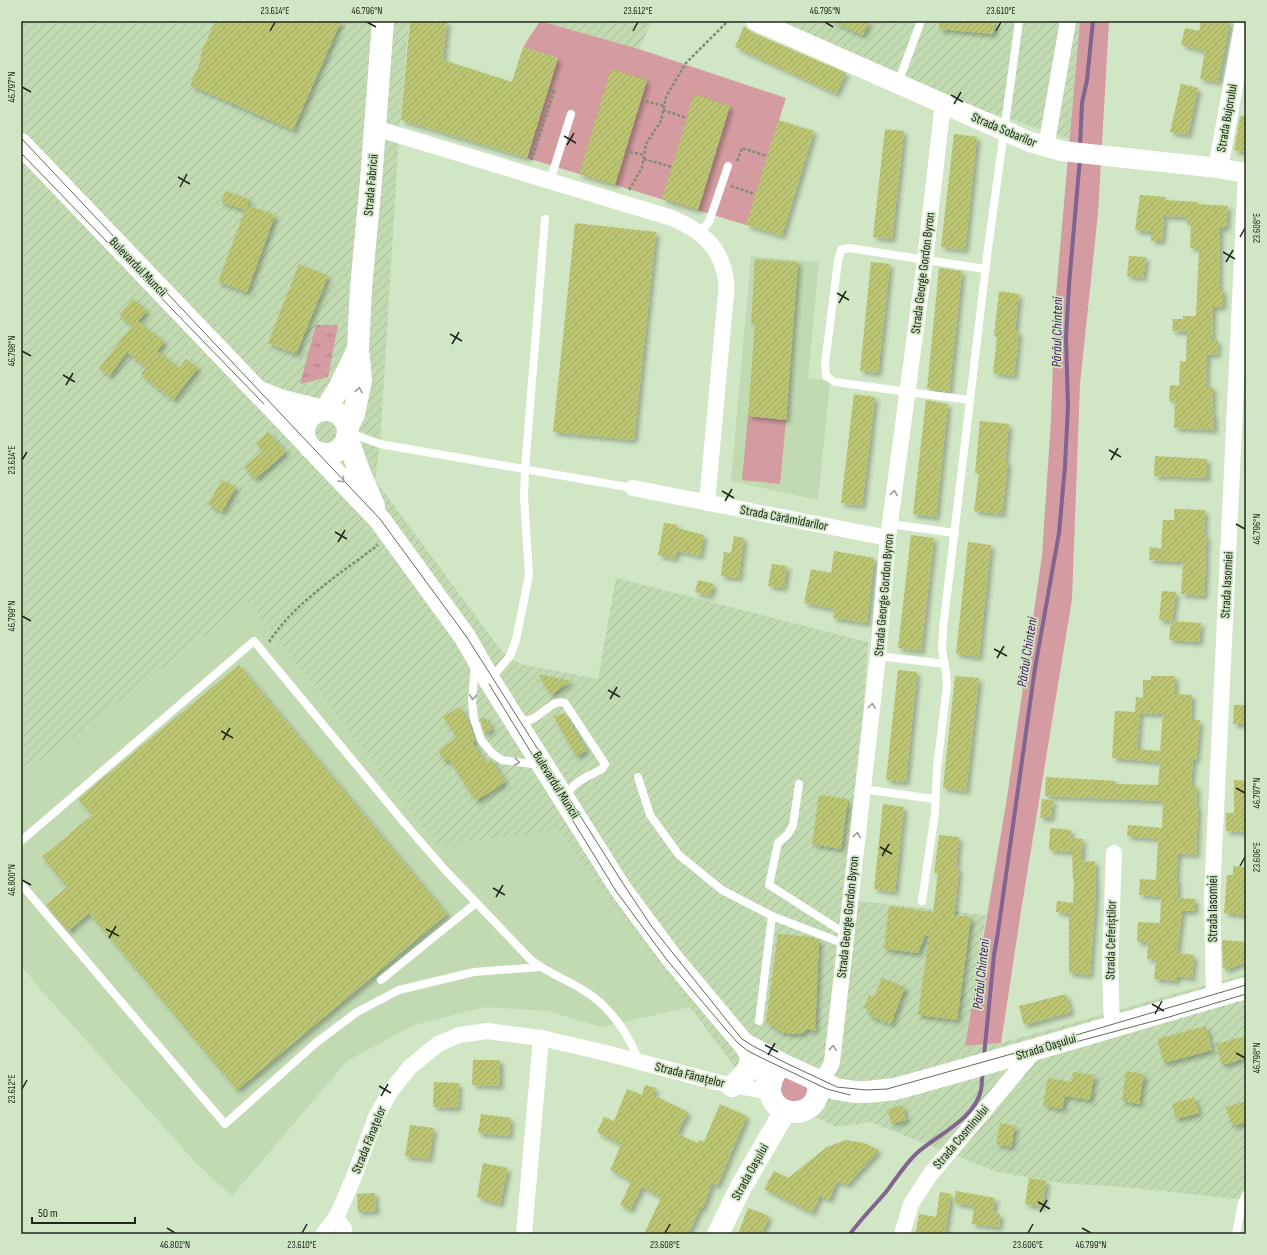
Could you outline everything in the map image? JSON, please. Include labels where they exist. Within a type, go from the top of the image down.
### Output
[{"type":"main road","name":"Strada Fabricii","points":[[348,432],[354,414],[360,380],[358,349],[361,288],[383,21]]},
{"type":"main road","name":"Bulevardul Muncii","points":[[21,144],[310,446],[385,528],[465,637],[490,681],[620,888],[676,963],[747,1050],[770,1088]]},
{"type":"main road","name":"Strada Fabricii","points":[[322,409],[339,388],[358,349]]},
{"type":"main road","name":"Bulevardul Muncii","points":[[256,390],[283,401],[322,409]]},
{"type":"main road","points":[[322,409],[336,412],[342,416],[348,432],[341,448],[330,454],[322,454],[310,446],[303,434],[307,419],[312,414],[322,409]]},
{"type":"main road","name":"Bulevardul Muncii","points":[[348,432],[359,471],[385,528]]},
{"type":"main road","name":"Strada Oașului","points":[[816,1080],[836,1089],[844,1090],[880,1092],[895,1089],[1013,1057],[1246,988]]},
{"type":"main road","name":"Bulevardul Muncii","points":[[747,1050],[784,1065]]},
{"type":"main road","points":[[732,1086],[743,1078],[748,1070],[747,1050]]},
{"type":"main road","points":[[784,1065],[816,1080],[818,1094],[811,1106],[799,1112],[785,1111],[775,1103],[770,1088],[776,1072],[784,1065]]},
{"type":"main road","name":"Strada Oașului","points":[[811,1106],[844,1090]]},
{"type":"main road","name":"Strada Oașului","points":[[718,1234],[741,1187],[785,1111]]},
{"type":"street","name":"Strada Sobarilor","points":[[756,21],[1030,142],[1054,149],[1218,168],[1246,173]]},
{"type":"street","points":[[1054,149],[1068,21]]},
{"type":"street","name":"Strada Bujorului","points":[[1218,168],[1245,21]]},
{"type":"street","name":"Strada George Gordon Byron","points":[[816,1080],[830,1069],[832,1062],[878,656],[889,531],[925,260],[943,103]]},
{"type":"street","points":[[375,128],[672,218],[687,225],[706,239],[722,263],[726,283],[707,503]]},
{"type":"street","name":"Strada Iasomiei","points":[[1214,997],[1212,896],[1246,173]]},
{"type":"street","name":"Strada Cărămidarilor","points":[[633,488],[707,503],[889,531]]},
{"type":"street","name":"Strada Ceferiștilor","points":[[1112,1027],[1110,965],[1114,853]]},
{"type":"street","name":"Strada Fânațelor","points":[[323,1234],[336,1218],[354,1177],[376,1116],[390,1092],[410,1067],[438,1044],[459,1035],[487,1031],[540,1038],[732,1086],[770,1088]]},
{"type":"street","points":[[524,1234],[540,1038]]},
{"type":"street","name":"Strada Cosminului","points":[[902,1234],[912,1204],[929,1176],[1035,1050]]},
{"type":"street","points":[[336,1218],[344,1228],[344,1234]]},
{"type":"lane","points":[[898,83],[921,21]]},
{"type":"lane","points":[[922,901],[935,813],[937,768],[947,685],[942,649],[943,636],[985,270],[1019,21]]},
{"type":"lane","points":[[550,181],[571,114]]},
{"type":"lane","points":[[699,233],[709,222],[732,166]]},
{"type":"lane","points":[[490,681],[510,656],[516,640],[529,575],[524,496],[525,469],[545,219]]},
{"type":"lane","points":[[970,400],[835,382],[826,376],[825,364],[840,250],[849,248],[985,270]]},
{"type":"lane","points":[[348,432],[380,444],[633,488]]},
{"type":"lane","points":[[889,531],[955,532]]},
{"type":"lane","points":[[21,840],[254,641],[406,825],[476,903],[530,959],[540,967],[582,989],[605,1008],[626,1034],[634,1048],[639,1062]]},
{"type":"lane","points":[[878,656],[945,664]]},
{"type":"lane","points":[[477,659],[472,700],[474,719],[481,740],[493,754],[502,760],[539,765],[542,764]]},
{"type":"lane","points":[[511,714],[518,718],[529,720],[556,703],[565,703],[605,764],[602,768],[573,785],[569,790],[565,801]]},
{"type":"lane","points":[[638,777],[650,814],[679,855],[722,890],[772,916],[846,939]]},
{"type":"lane","points":[[799,784],[793,825],[788,834],[778,843],[769,885],[846,939]]},
{"type":"lane","points":[[862,789],[935,798]]},
{"type":"lane","points":[[21,884],[225,1124],[317,1042],[357,1012],[399,990],[474,972],[540,967]]},
{"type":"lane","points":[[381,980],[476,903]]},
{"type":"lane","points":[[759,1021],[772,916]]},
{"type":"lane","points":[[1236,1234],[1242,1203],[1246,1195]]},
{"type":"path","points":[[624,204],[628,191],[642,168],[646,144],[660,121],[666,97],[685,64],[728,21]]},
{"type":"path","points":[[526,174],[554,91],[548,90]]},
{"type":"path","points":[[641,100],[664,106]]},
{"type":"path","points":[[663,110],[687,118]]},
{"type":"path","points":[[535,132],[540,133]]},
{"type":"path","points":[[732,166],[742,148],[767,156]]},
{"type":"path","points":[[625,151],[672,167]]},
{"type":"path","points":[[729,186],[732,180]]},
{"type":"path","points":[[263,652],[277,629],[289,616],[331,581],[385,528]]},
{"type":"shaded area","points":[[21,21],[409,21],[398,151],[380,444],[375,480],[503,653],[520,664],[598,679],[616,578],[868,642],[850,900],[986,915],[965,1046],[1001,1043],[1246,974],[1246,1200],[1135,1188],[1061,1183],[998,1172],[870,1122],[836,1127],[799,1109],[775,1103],[734,1066],[559,831],[437,845],[248,602],[49,756],[21,768]]},
{"type":"shaded area","points":[[540,21],[652,21],[639,49]]},
{"type":"shaded area","points":[[756,21],[1080,21],[1070,139],[885,78]]},
{"type":"shaded area","points":[[751,256],[819,262],[808,378],[830,381],[818,500],[731,481]]},
{"type":"shaded area","points":[[248,602],[437,845],[559,831],[691,1007],[601,1027],[548,1011],[485,1007],[414,1025],[347,1061],[232,1196],[197,1164],[40,989],[21,965],[21,768],[49,756]]},
{"type":"green space","points":[[540,21],[639,49],[786,98],[746,225],[527,158],[558,58],[523,47]]},
{"type":"green space","points":[[1080,21],[1109,21],[1098,213],[1080,384],[1072,599],[1001,1043],[965,1046],[1007,798],[1042,556],[1051,420],[1055,306]]},
{"type":"green space","points":[[316,325],[338,325],[328,377],[300,384]]},
{"type":"green space","points":[[748,416],[786,420],[780,484],[742,480]]},
{"type":"green space","points":[[788,1074],[810,1085],[812,1092],[795,1105],[779,1094],[782,1078]]},
{"type":"building","points":[[215,21],[341,21],[293,130],[190,85],[202,58],[200,56]]},
{"type":"building","points":[[410,21],[447,21],[443,60],[512,82],[523,47],[558,58],[527,158],[401,120]]},
{"type":"building","points":[[831,21],[869,21],[863,35]]},
{"type":"building","points":[[940,21],[995,21],[993,34],[939,29]]},
{"type":"building","points":[[1201,21],[1230,21],[1218,82],[1200,79],[1205,51],[1181,45],[1185,28],[1199,31]]},
{"type":"building","points":[[744,26],[751,32],[846,73],[836,94],[735,47]]},
{"type":"building","points":[[611,69],[647,80],[615,185],[579,174]]},
{"type":"building","points":[[1181,84],[1198,88],[1188,135],[1170,132]]},
{"type":"building","points":[[694,94],[730,106],[698,210],[662,199]]},
{"type":"building","points":[[1240,116],[1246,116],[1246,152],[1234,150]]},
{"type":"building","points":[[778,120],[814,131],[782,236],[746,225]]},
{"type":"building","points":[[885,129],[904,131],[892,239],[873,237]]},
{"type":"building","points":[[954,134],[977,137],[965,250],[941,247]]},
{"type":"building","points":[[225,191],[249,199],[247,205],[275,215],[247,292],[218,282],[245,210],[221,202]]},
{"type":"building","points":[[1140,195],[1165,197],[1165,200],[1198,202],[1197,204],[1228,206],[1226,228],[1220,228],[1219,289],[1223,289],[1223,307],[1213,307],[1212,340],[1218,340],[1217,355],[1207,354],[1206,387],[1213,387],[1212,413],[1214,413],[1214,430],[1174,428],[1175,402],[1169,401],[1170,385],[1179,386],[1180,361],[1186,362],[1187,332],[1172,331],[1173,319],[1183,319],[1183,316],[1196,316],[1199,249],[1190,248],[1191,225],[1187,225],[1188,217],[1164,216],[1162,241],[1151,241],[1151,232],[1135,230]]},
{"type":"building","points":[[575,223],[656,232],[634,440],[553,432]]},
{"type":"building","points":[[1129,256],[1146,257],[1143,278],[1127,276]]},
{"type":"building","points":[[755,259],[798,262],[786,420],[748,416],[755,324],[751,324]]},
{"type":"building","points":[[871,262],[890,264],[878,373],[860,371]]},
{"type":"building","points":[[299,264],[328,276],[296,354],[268,343]]},
{"type":"building","points":[[939,268],[962,271],[949,392],[927,389]]},
{"type":"building","points":[[999,291],[1019,294],[1015,331],[1019,332],[1014,376],[993,373],[997,337],[994,336]]},
{"type":"building","points":[[133,299],[147,311],[138,321],[164,342],[157,351],[179,368],[186,359],[198,368],[173,400],[141,374],[146,367],[127,352],[109,376],[99,368],[132,326],[119,315]]},
{"type":"building","points":[[854,394],[875,397],[862,506],[841,503]]},
{"type":"building","points":[[926,400],[948,404],[936,517],[913,514]]},
{"type":"building","points":[[980,421],[1009,424],[1005,462],[1008,462],[1002,514],[974,511],[979,474],[975,473]]},
{"type":"building","points":[[268,432],[286,452],[255,479],[244,467],[263,451],[256,443]]},
{"type":"building","points":[[1155,456],[1207,459],[1207,478],[1154,476]]},
{"type":"building","points":[[222,480],[236,487],[222,512],[208,504]]},
{"type":"building","points":[[1174,509],[1205,510],[1204,535],[1207,535],[1204,596],[1181,594],[1183,562],[1149,560],[1150,547],[1161,549],[1163,520],[1174,520]]},
{"type":"building","points":[[664,523],[678,525],[677,528],[704,535],[700,556],[677,551],[675,559],[658,555]]},
{"type":"building","points":[[911,535],[934,538],[921,651],[898,648]]},
{"type":"building","points":[[734,536],[744,538],[739,578],[721,576],[724,552],[731,553]]},
{"type":"building","points":[[968,542],[991,545],[979,657],[956,654]]},
{"type":"building","points":[[834,551],[874,558],[867,623],[833,618],[834,609],[804,603],[811,569],[831,573]]},
{"type":"building","points":[[772,564],[787,566],[784,588],[768,586]]},
{"type":"building","points":[[698,580],[714,584],[710,596],[695,592]]},
{"type":"building","points":[[1162,591],[1176,592],[1172,621],[1159,620]]},
{"type":"building","points":[[1171,621],[1201,623],[1199,642],[1169,640]]},
{"type":"building","points":[[239,665],[447,914],[237,1090],[89,913],[68,931],[46,905],[67,887],[42,857],[92,815],[78,799]]},
{"type":"building","points":[[898,670],[917,672],[906,782],[886,780]]},
{"type":"building","points":[[538,674],[571,681],[551,695]]},
{"type":"building","points":[[955,676],[979,678],[966,791],[943,788]]},
{"type":"building","points":[[1151,676],[1175,676],[1175,694],[1192,695],[1191,720],[1200,720],[1196,760],[1193,759],[1191,786],[1197,786],[1196,806],[1198,806],[1196,855],[1178,853],[1176,880],[1178,880],[1177,898],[1195,899],[1195,911],[1182,911],[1177,953],[1194,955],[1192,978],[1177,976],[1177,981],[1154,979],[1156,960],[1147,959],[1148,942],[1137,942],[1138,922],[1160,923],[1161,897],[1139,895],[1140,879],[1156,880],[1158,839],[1127,836],[1128,825],[1162,828],[1163,801],[1045,796],[1046,777],[1116,781],[1115,784],[1158,785],[1160,762],[1112,758],[1115,711],[1135,712],[1136,697],[1143,698],[1143,680],[1151,680]],"holes":[[[1140,713],[1163,714],[1160,751],[1137,749]]]},
{"type":"building","points":[[1234,705],[1246,705],[1246,724],[1233,724]]},
{"type":"building","points":[[459,707],[469,722],[475,740],[472,742],[486,763],[491,759],[505,782],[476,801],[449,759],[445,762],[438,751],[457,737],[443,717]]},
{"type":"building","points":[[560,714],[565,714],[586,751],[576,756],[554,717]]},
{"type":"building","points":[[485,717],[492,729],[485,734],[480,720]]},
{"type":"building","points":[[1234,780],[1246,781],[1246,832],[1226,831],[1226,813],[1234,813]]},
{"type":"building","points":[[819,795],[848,799],[841,849],[812,844]]},
{"type":"building","points":[[1042,799],[1053,800],[1051,818],[1040,818]]},
{"type":"building","points":[[883,804],[904,807],[895,892],[874,889]]},
{"type":"building","points":[[1050,828],[1071,830],[1070,838],[1083,839],[1081,862],[1095,861],[1096,890],[1090,975],[1069,973],[1069,914],[1056,912],[1057,901],[1073,903],[1074,879],[1072,852],[1049,850]]},
{"type":"building","points":[[939,835],[959,837],[956,868],[959,869],[954,915],[971,917],[957,1020],[918,1015],[929,936],[925,935],[918,953],[884,949],[889,906],[933,912],[938,873],[934,873]]},
{"type":"building","points":[[1233,866],[1246,867],[1246,915],[1224,913],[1227,875],[1233,875]]},
{"type":"building","points":[[778,934],[812,937],[819,940],[815,1031],[808,1029],[802,1033],[792,1034],[781,1032],[766,1022]]},
{"type":"building","points":[[1222,940],[1246,942],[1246,962],[1226,970],[1223,968]]},
{"type":"building","points":[[882,978],[905,987],[891,1024],[868,1015],[870,1010],[864,1008],[869,995],[874,997]]},
{"type":"building","points":[[1066,994],[1071,1012],[1024,1025],[1019,1006]]},
{"type":"building","points":[[1206,1026],[1212,1050],[1164,1063],[1157,1039]]},
{"type":"building","points":[[1246,1036],[1246,1058],[1222,1065],[1216,1044]]},
{"type":"building","points":[[473,1060],[500,1060],[500,1086],[472,1085]]},
{"type":"building","points":[[1126,1071],[1144,1074],[1139,1104],[1122,1101]]},
{"type":"building","points":[[1073,1072],[1094,1075],[1090,1100],[1065,1096],[1062,1109],[1043,1105],[1048,1078],[1072,1082]]},
{"type":"building","points":[[434,1082],[459,1083],[458,1108],[433,1107]]},
{"type":"building","points":[[645,1085],[656,1088],[653,1095],[688,1112],[677,1134],[698,1143],[700,1140],[704,1142],[720,1104],[747,1116],[717,1186],[712,1183],[703,1208],[701,1207],[688,1234],[644,1234],[661,1198],[642,1187],[630,1210],[620,1205],[631,1182],[610,1170],[621,1145],[597,1132],[604,1117],[614,1121],[627,1089],[642,1095]]},
{"type":"building","points":[[1194,1097],[1199,1113],[1176,1119],[1172,1104]]},
{"type":"building","points":[[1246,1101],[1246,1122],[1232,1126],[1226,1107]]},
{"type":"building","points":[[902,1105],[906,1120],[892,1124],[887,1110]]},
{"type":"building","points":[[481,1114],[511,1118],[509,1136],[478,1133]]},
{"type":"building","points":[[1000,1123],[1015,1126],[1011,1147],[996,1144]]},
{"type":"building","points":[[410,1125],[434,1128],[429,1159],[405,1156]]},
{"type":"building","points":[[846,1140],[864,1143],[879,1150],[847,1185],[837,1181],[829,1200],[820,1196],[812,1213],[764,1189],[774,1171],[788,1178],[827,1147]]},
{"type":"building","points":[[483,1163],[508,1168],[500,1204],[477,1197]]},
{"type":"building","points":[[1029,1178],[1047,1181],[1042,1207],[1025,1204]]},
{"type":"building","points":[[956,1191],[995,1198],[993,1213],[1000,1214],[999,1227],[972,1224],[974,1206],[954,1203]]},
{"type":"building","points":[[940,1192],[951,1194],[945,1234],[916,1232],[919,1214],[936,1217]]},
{"type":"building","points":[[375,1193],[376,1211],[358,1212],[357,1194]]},
{"type":"building","points":[[748,1208],[769,1216],[762,1234],[738,1234]]},
{"type":"waterway","name":"Pârâul Chinteni","points":[[1080,147],[1082,103],[1087,80],[1093,21]]},
{"type":"waterway","name":"Pârâul Chinteni","points":[[984,1056],[994,955],[1035,668],[1059,533],[1065,466],[1068,406],[1066,338],[1080,158]]},
{"type":"waterway","name":"Pârâul Chinteni","points":[[850,1234],[886,1192],[913,1157],[925,1146],[954,1126],[971,1110],[981,1090],[983,1071]]},
{"type":"tram line","points":[[21,138],[380,519],[466,636],[652,927],[742,1039],[786,1063],[837,1087],[866,1090],[887,1089],[1246,985]]},
{"type":"tram line","points":[[21,153],[264,404]]},
{"type":"tram line","points":[[489,684],[616,891],[667,960],[728,1032],[748,1051],[827,1089],[850,1095]]},
{"type":"tram line","points":[[1038,1052],[1169,1017],[1246,994]]}]
